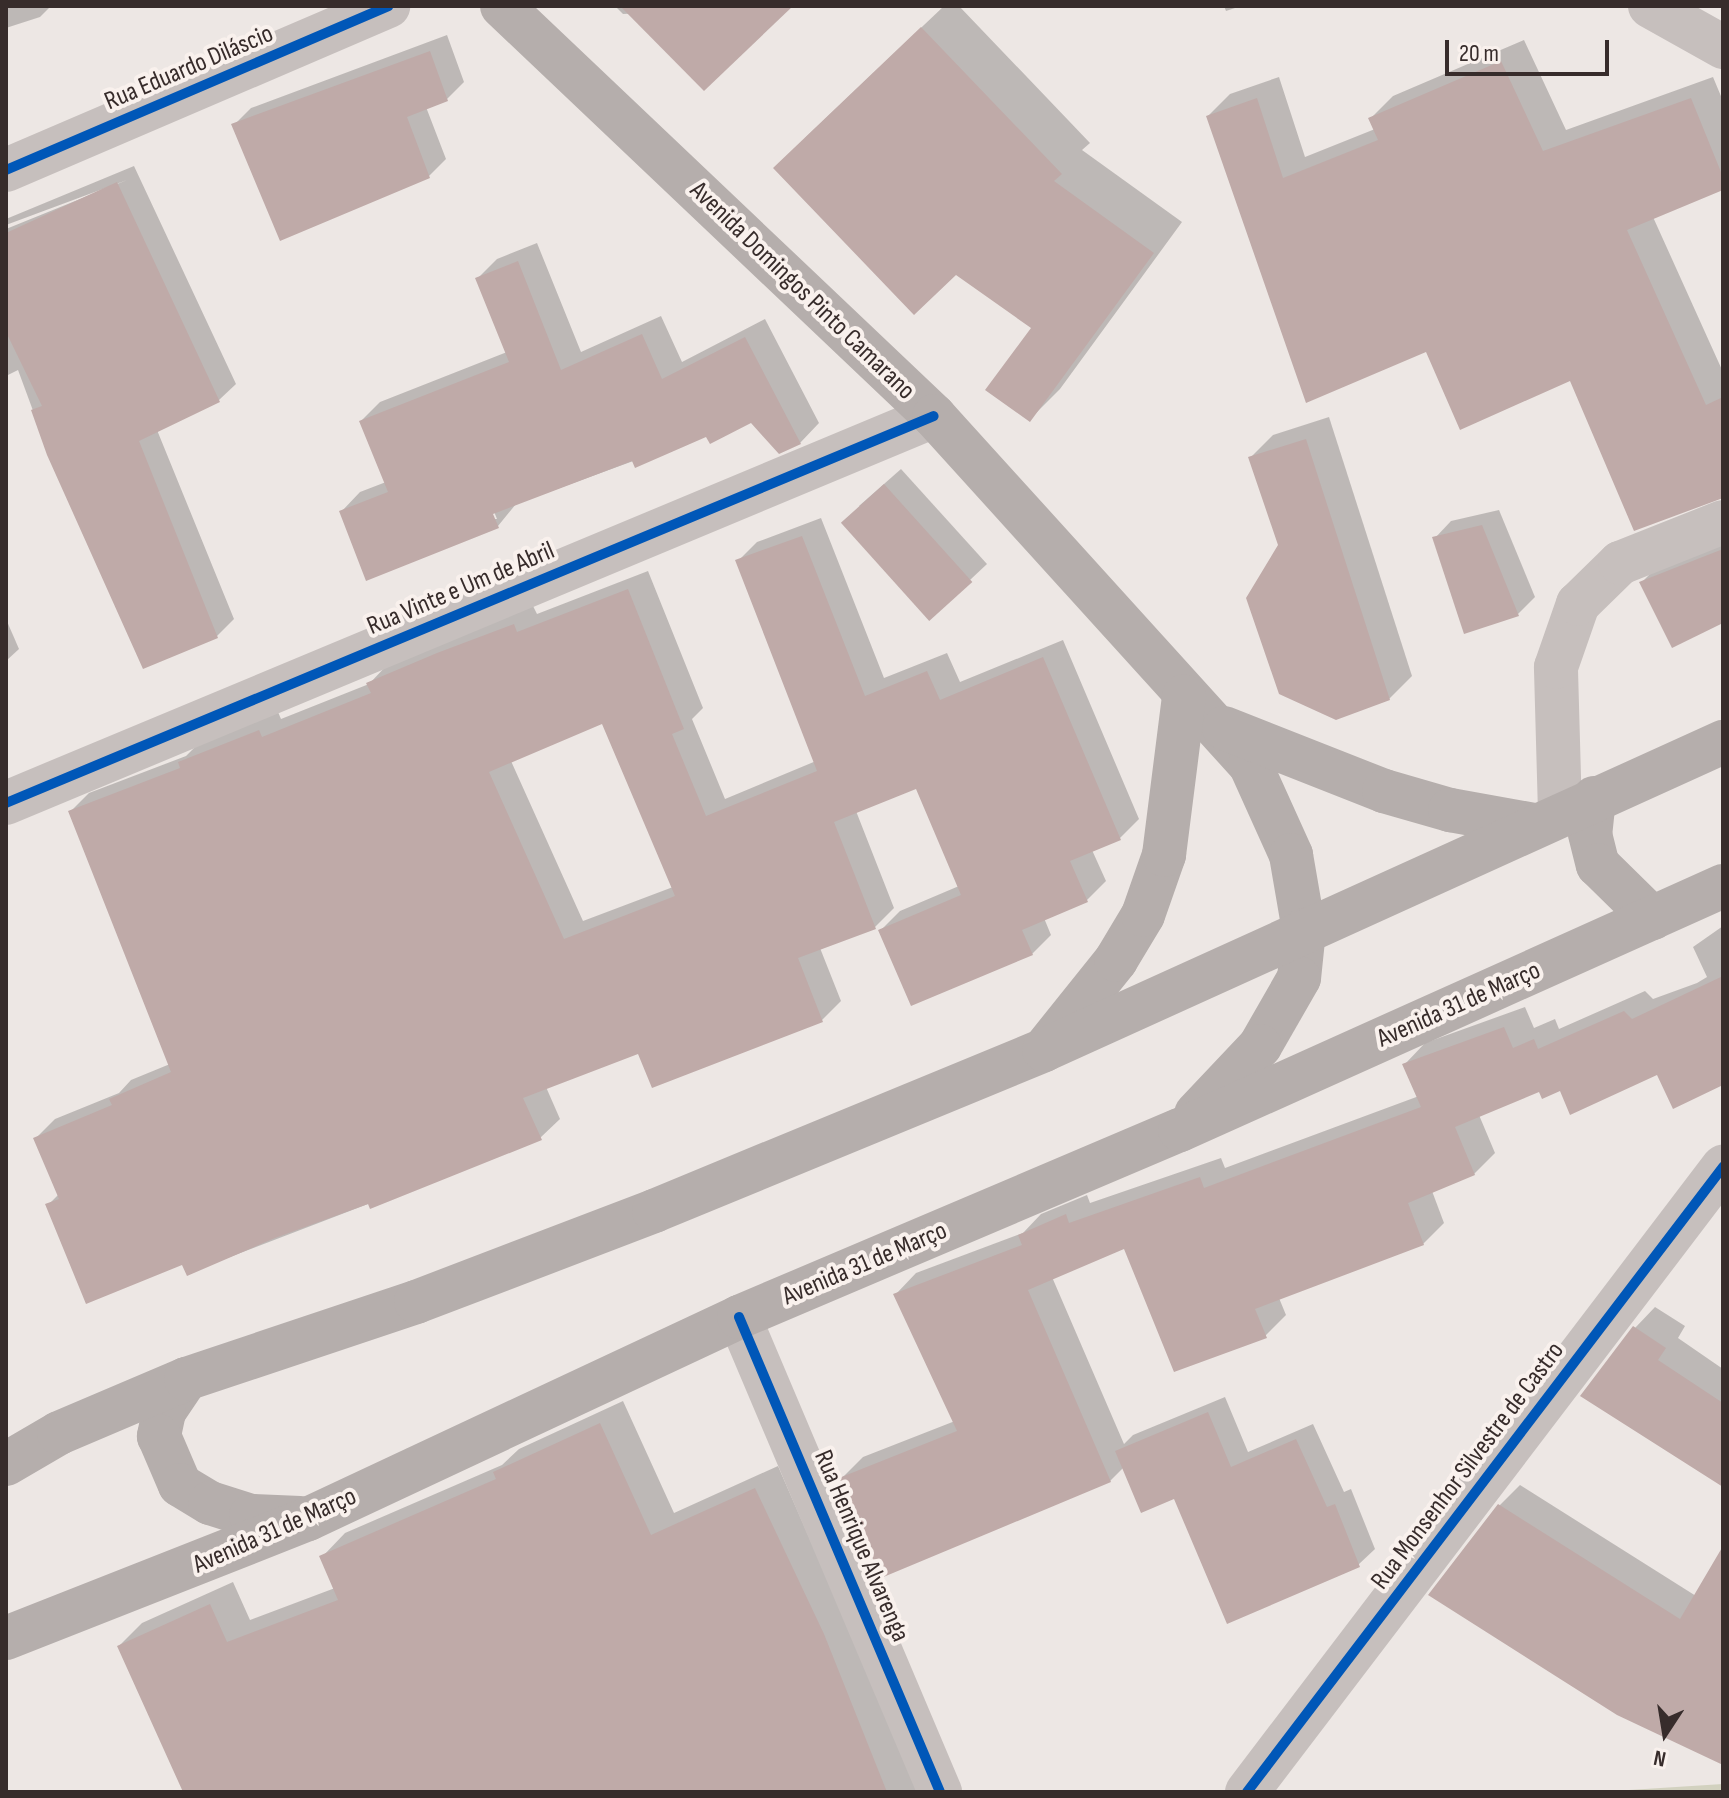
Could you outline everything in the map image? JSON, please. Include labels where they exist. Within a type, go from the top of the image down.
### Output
[{"type":"main road","name":"Avenida Domingos Pinto Camarano","points":[[502,6],[934,416],[1184,696],[1216,725]]},
{"type":"main road","points":[[1044,1050],[1116,960],[1143,915],[1164,855],[1184,696]]},
{"type":"main road","points":[[1216,725],[1384,791],[1450,810],[1563,812],[1590,834],[1598,865],[1652,918]]},
{"type":"main road","points":[[1180,1130],[1260,1046],[1299,978],[1304,930],[1291,855],[1250,764],[1216,725]]},
{"type":"main road","points":[[6,1464],[59,1433],[186,1379],[416,1302],[654,1211],[1044,1050],[1723,742]]},
{"type":"main road","name":"Avenida 31 de Março","points":[[6,1638],[308,1519],[739,1317],[1180,1130],[1723,886]]},
{"type":"main road","points":[[186,1379],[164,1412],[159,1436],[180,1485],[210,1503],[251,1516],[308,1519]]},
{"type":"street","name":"Rua Eduardo Diláscio","points":[[6,170],[388,6]]},
{"type":"street","points":[[1650,6],[1723,47]]},
{"type":"street","name":"Rua Vinte e Um de Abril","points":[[6,803],[934,416]]},
{"type":"street","points":[[1563,812],[1556,667],[1578,604],[1620,563],[1723,522]]},
{"type":"street","name":"Rua Monsenhor Silvestre de Castro","points":[[1247,1792],[1723,1167]]},
{"type":"street","name":"Rua Henrique Alvarenga","points":[[739,1317],[940,1792]]},
{"type":"green space","points":[[1723,1784],[1723,1792],[1625,1792],[1629,1790]]},
{"type":"building","points":[[620,6],[793,6],[704,91]]},
{"type":"building","points":[[921,27],[1062,174],[1054,181],[1154,253],[1030,422],[985,390],[1031,328],[956,275],[914,315],[773,168]]},
{"type":"building","points":[[430,51],[448,101],[407,117],[430,178],[280,241],[231,124]]},
{"type":"building","points":[[1501,61],[1543,151],[1691,98],[1723,177],[1723,190],[1627,230],[1706,405],[1723,397],[1723,498],[1634,531],[1570,381],[1460,430],[1426,352],[1306,403],[1206,116],[1257,98],[1283,178],[1378,140],[1368,118]]},
{"type":"building","points":[[117,182],[220,402],[139,441],[218,638],[143,669],[47,455],[31,410],[42,406],[6,332],[6,233]]},
{"type":"building","points":[[518,261],[561,370],[642,334],[662,379],[745,337],[801,444],[779,454],[751,423],[710,444],[706,437],[635,468],[632,461],[493,514],[499,528],[366,581],[339,511],[388,492],[359,421],[509,362],[475,278]]},
{"type":"building","points":[[1306,439],[1390,700],[1336,720],[1279,694],[1246,598],[1278,545],[1248,457]]},
{"type":"building","points":[[884,484],[972,582],[929,621],[841,523]]},
{"type":"building","points":[[1482,525],[1519,616],[1464,634],[1432,537]]},
{"type":"building","points":[[802,536],[865,696],[927,671],[940,700],[1043,657],[1121,840],[1070,861],[1088,902],[1022,930],[1033,955],[911,1006],[878,930],[961,895],[916,789],[834,822],[876,929],[798,958],[823,1022],[652,1088],[638,1054],[523,1098],[542,1140],[370,1209],[368,1204],[275,1238],[187,1276],[182,1265],[86,1304],[45,1204],[59,1199],[33,1138],[112,1105],[109,1099],[171,1072],[68,811],[180,768],[178,762],[259,730],[262,737],[371,693],[366,683],[437,653],[514,624],[517,632],[628,589],[684,729],[672,734],[706,816],[817,771],[735,560]],"holes":[[[602,724],[675,896],[564,939],[489,772]]]},
{"type":"building","points":[[1723,549],[1723,623],[1672,648],[1639,582]]},
{"type":"building","points":[[1723,976],[1723,1085],[1673,1109],[1657,1075],[1570,1115],[1560,1091],[1542,1099],[1539,1092],[1455,1127],[1475,1175],[1408,1203],[1424,1245],[1255,1309],[1267,1338],[1174,1372],[1124,1249],[1028,1290],[1111,1482],[881,1578],[839,1478],[957,1431],[893,1294],[1022,1245],[1018,1235],[1066,1214],[1069,1223],[1200,1177],[1204,1188],[1421,1107],[1402,1064],[1504,1027],[1513,1048],[1534,1039],[1538,1049],[1624,1011],[1632,1019]]},
{"type":"building","points":[[1633,1326],[1666,1348],[1658,1360],[1723,1403],[1723,1487],[1580,1396]]},
{"type":"building","points":[[1208,1412],[1231,1467],[1296,1439],[1327,1507],[1335,1504],[1360,1567],[1227,1624],[1174,1499],[1141,1513],[1115,1451]]},
{"type":"building","points":[[600,1423],[651,1535],[755,1488],[824,1634],[887,1792],[183,1792],[117,1646],[210,1604],[227,1642],[338,1600],[319,1556],[496,1479],[493,1472]]},
{"type":"building","points":[[1498,1504],[1680,1619],[1723,1546],[1723,1765],[1617,1715],[1428,1595]]},
{"type":"cycle path","points":[[6,170],[388,6]]},
{"type":"cycle path","points":[[6,803],[934,416]]},
{"type":"cycle path","points":[[1247,1792],[1723,1167]]},
{"type":"cycle path","points":[[739,1317],[940,1792]]}]
